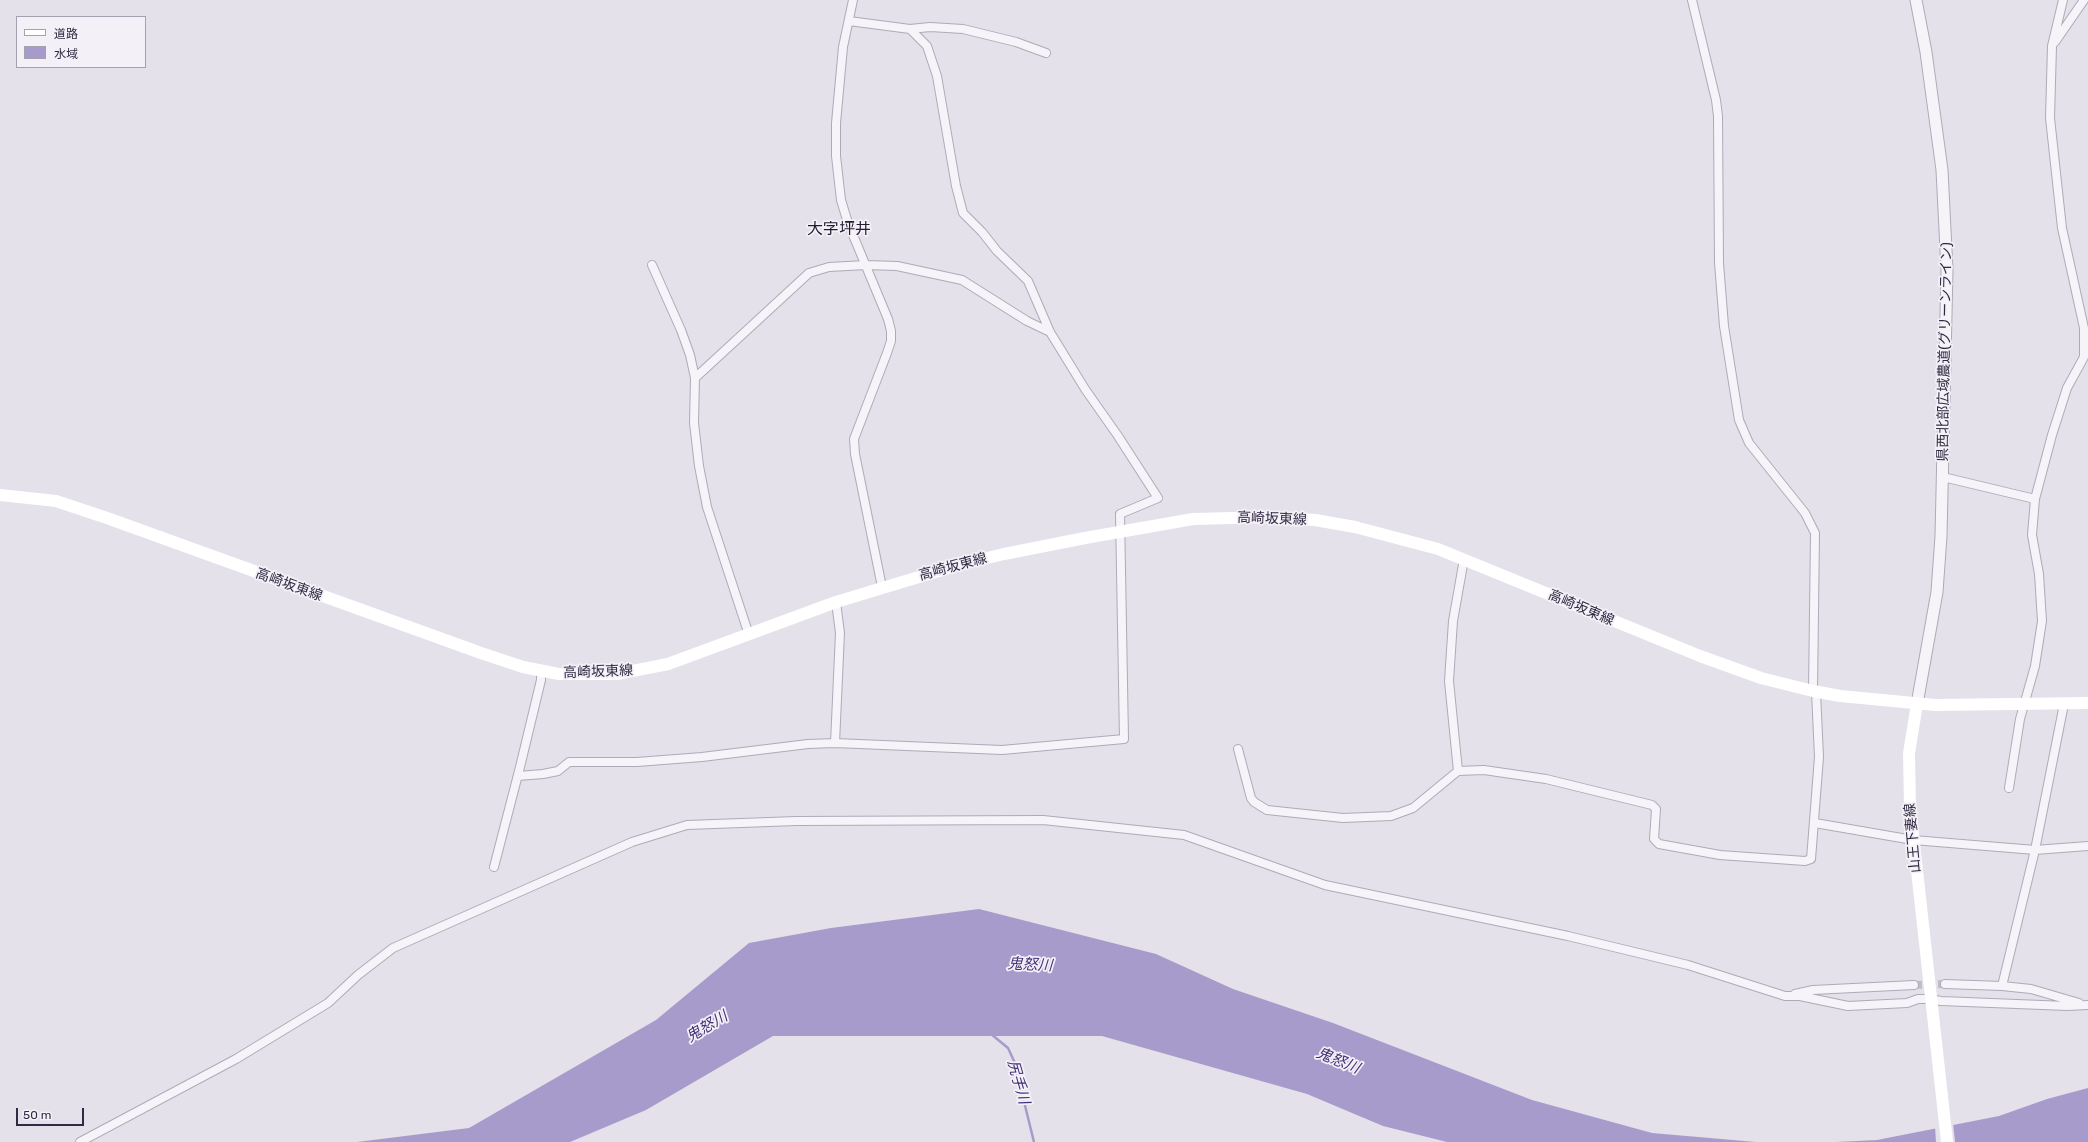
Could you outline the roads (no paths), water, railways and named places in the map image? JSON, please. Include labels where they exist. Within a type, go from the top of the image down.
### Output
[{"type":"main road","name":"高崎坂東線","points":[[0,495],[56,501],[481,653],[541,671],[598,675],[639,671],[668,664],[836,602],[882,587],[1004,554],[1120,532],[1211,518],[1271,517],[1315,520],[1383,533],[1438,549],[1700,656],[1761,678],[1814,691],[1917,704]]},
{"type":"main road","points":[[1917,704],[2024,705],[2088,703]]},
{"type":"main road","name":"山王下妻線","points":[[1917,704],[1911,734],[1908,771],[1913,840],[1931,1011],[1947,1142]]},
{"type":"street","points":[[853,0],[843,47],[836,123],[837,176],[846,215],[891,331],[891,341],[887,354],[854,439],[855,454],[882,587]]},
{"type":"street","points":[[1238,750],[1254,802],[1267,810],[1342,818],[1390,816],[1413,808],[1458,771],[1484,770],[1546,779],[1652,805],[1656,809],[1654,839],[1659,844],[1720,854],[1805,861],[1811,859],[1819,757],[1814,691],[1815,532],[1805,512],[1749,443],[1739,420],[1724,326],[1719,263],[1718,116],[1716,100],[1692,0]]},
{"type":"street","name":"県西北部広域農道(グリーンライン)","points":[[1916,0],[1928,67],[1945,200],[1947,270],[1943,477],[1937,592],[1917,704]]},
{"type":"street","points":[[2009,788],[2020,719],[2035,666],[2042,621],[2039,574],[2032,535],[2035,499],[2052,434],[2067,388],[2084,357],[2084,328],[2062,228],[2050,118],[2052,46],[2063,0]]},
{"type":"street","points":[[2052,46],[2084,0]]},
{"type":"street","points":[[849,21],[910,29],[930,27],[962,29],[1016,42],[1046,53]]},
{"type":"street","points":[[518,776],[558,771],[569,762],[637,762],[702,758],[808,744],[835,743],[1002,750],[1124,739],[1120,514],[1158,498],[1118,436],[1085,389],[1050,332],[1028,281],[997,251],[982,232],[963,214],[956,186],[937,76],[926,46],[910,29]]},
{"type":"street","points":[[652,265],[681,330],[690,355],[695,378],[694,423],[699,466],[707,507],[749,635]]},
{"type":"street","points":[[695,378],[809,273],[829,267],[866,265],[897,266],[962,280],[1027,321],[1050,332]]},
{"type":"street","points":[[1943,477],[2035,499]]},
{"type":"street","points":[[1458,771],[1449,681],[1453,621],[1464,559]]},
{"type":"street","points":[[835,743],[840,634],[836,602]]},
{"type":"street","points":[[494,866],[518,776],[541,680],[541,671]]},
{"type":"street","points":[[2002,986],[2035,850],[2064,704]]},
{"type":"street","points":[[80,1142],[236,1059],[328,1003],[358,975],[393,948],[632,842],[687,825],[796,821],[1043,820],[1184,835],[1325,885],[1620,948],[1688,965],[1785,996],[1800,996],[1848,1006],[1906,1003],[1918,999],[2087,1005]]},
{"type":"street","points":[[1815,823],[1913,840],[2035,850],[2088,846]]},
{"type":"street","points":[[1945,984],[2002,986],[2031,989],[2087,1005]]},
{"type":"street","points":[[1785,996],[1813,990],[1914,985]]},
{"type":"water","name":"鬼怒川","points":[[979,909],[1156,954],[1233,989],[1333,1023],[1532,1100],[1652,1133],[1756,1142],[1447,1142],[1383,1126],[1307,1094],[1102,1036],[773,1036],[646,1110],[570,1142],[357,1142],[469,1128],[656,1020],[749,943],[831,928]]},
{"type":"water","points":[[2088,1088],[2088,1142],[1836,1142],[1877,1140],[1999,1116],[2047,1099]]},
{"type":"waterway","name":"尻手川","points":[[991,1034],[1008,1048],[1014,1061],[1034,1142]]},
{"type":"tunnel","points":[[1914,985],[1945,984]]},
{"type":"district","name":"大字坪井","points":[[839,229]]}]
